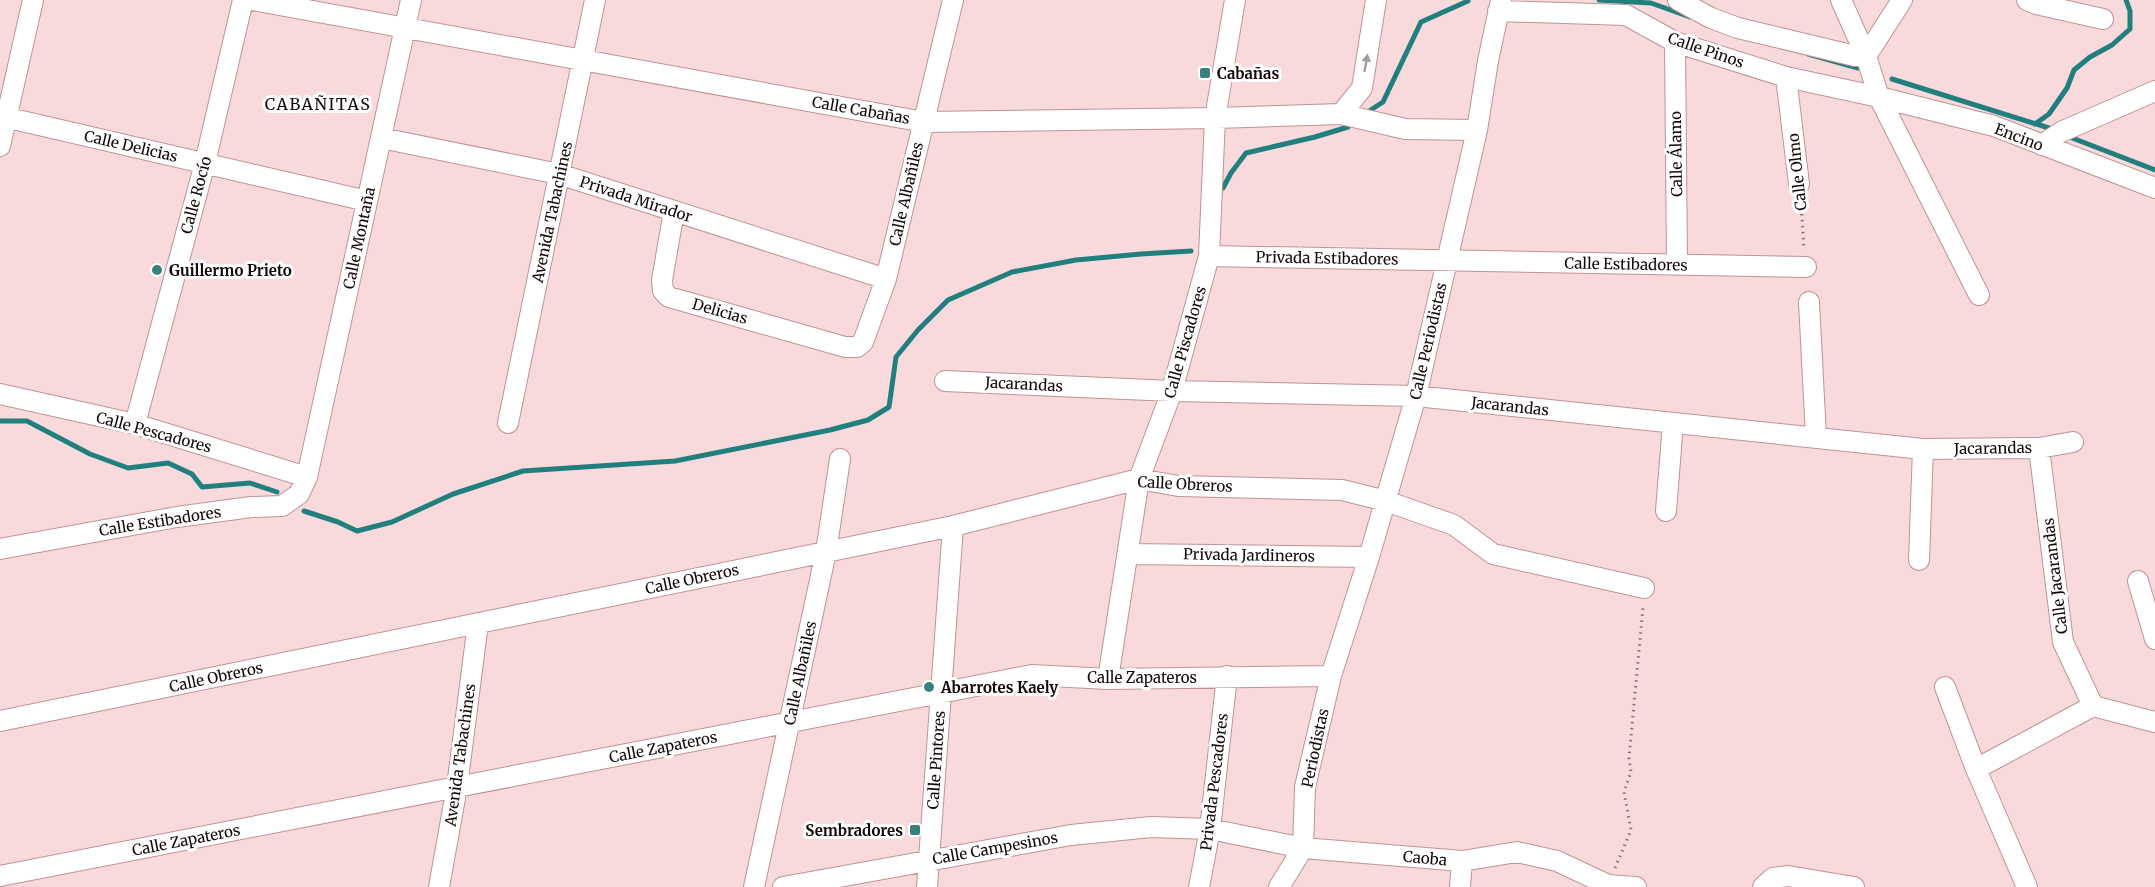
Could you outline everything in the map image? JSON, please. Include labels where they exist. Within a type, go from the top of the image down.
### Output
[{"type":"street","points":[[0,146],[3,116],[33,0]]},
{"type":"street","name":"Calle Rocío","points":[[135,424],[204,163],[243,0]]},
{"type":"street","name":"Calle Cabañas","points":[[252,0],[924,122],[1341,114],[1405,129],[1476,130]]},
{"type":"street","name":"Calle Montaña","points":[[307,477],[411,0]]},
{"type":"street","name":"Avenida Tabachines","points":[[508,423],[595,0]]},
{"type":"street","name":"Calle Albañiles","points":[[856,348],[863,342],[886,279],[953,0]]},
{"type":"street","name":"Calle Piscadores","points":[[1108,679],[1139,479],[1172,391],[1209,256],[1215,118],[1235,0]]},
{"type":"street","points":[[1341,114],[1362,88],[1376,0]]},
{"type":"street","points":[[1678,0],[1711,18],[1738,28],[1855,56],[1866,56]]},
{"type":"street","points":[[1841,0],[1866,56],[1879,98],[1979,295]]},
{"type":"street","points":[[1866,56],[1902,0]]},
{"type":"street","points":[[2027,0],[2036,4],[2103,18]]},
{"type":"street","name":"Calle Pinos","points":[[1499,6],[1626,15],[1675,42],[1786,77],[1879,98]]},
{"type":"street","name":"Calle Periodistas","points":[[1331,675],[1369,557],[1416,396],[1476,130],[1499,6]]},
{"type":"street","name":"Calle Álamo","points":[[1675,42],[1677,265]]},
{"type":"street","name":"Calle Olmo","points":[[1786,77],[1799,184]]},
{"type":"street","points":[[2042,145],[2061,132],[2155,91]]},
{"type":"street","name":"Encino","points":[[1879,98],[1994,126],[2155,188]]},
{"type":"street","name":"Calle Delicias","points":[[3,116],[367,201]]},
{"type":"street","name":"Privada Mirador","points":[[381,138],[559,174],[886,279]]},
{"type":"street","name":"Delicias","points":[[674,211],[662,280],[663,291],[669,297],[844,347],[856,348]]},
{"type":"street","name":"Privada Estibadores","points":[[1209,256],[1446,261]]},
{"type":"street","name":"Calle Estibadores","points":[[1446,261],[1806,267]]},
{"type":"street","points":[[1809,302],[1816,437]]},
{"type":"street","name":"Jacarandas","points":[[945,381],[1172,391],[1416,396],[1923,449],[2039,448],[2073,442]]},
{"type":"street","name":"Calle Pescadores","points":[[0,394],[135,424],[307,477]]},
{"type":"street","points":[[1666,511],[1673,423]]},
{"type":"street","name":"Calle Jacarandas","points":[[2039,448],[2063,642],[2093,706]]},
{"type":"street","points":[[1919,560],[1923,449]]},
{"type":"street","name":"Calle Albañiles","points":[[754,887],[826,552],[840,459]]},
{"type":"street","name":"Calle Estibadores","points":[[0,549],[177,517],[251,507],[282,506],[299,494],[307,477]]},
{"type":"street","name":"Calle Obreros","points":[[0,721],[952,526],[1139,479],[1178,486],[1342,490],[1386,501],[1454,525],[1493,554],[1644,588]]},
{"type":"street","name":"Calle Pintores","points":[[927,887],[952,526]]},
{"type":"street","name":"Privada Jardineros","points":[[1129,554],[1369,557]]},
{"type":"street","points":[[2138,581],[2155,639]]},
{"type":"street","name":"Avenida Tabachines","points":[[439,887],[457,787],[478,623]]},
{"type":"street","name":"Calle Zapateros","points":[[0,876],[1032,675],[1108,679],[1331,675]]},
{"type":"street","name":"Periodistas","points":[[1279,887],[1303,848],[1305,787],[1331,675]]},
{"type":"street","name":"Privada Pescadores","points":[[1199,887],[1210,829],[1227,676]]},
{"type":"street","points":[[1945,687],[1976,769],[2027,887]]},
{"type":"street","points":[[1976,769],[2093,706],[2155,722]]},
{"type":"street","name":"Calle Campesinos","points":[[783,887],[1071,835],[1151,828],[1210,829]]},
{"type":"street","name":"Caoba","points":[[1210,829],[1303,848],[1462,861],[1517,852],[1557,861],[1608,886],[1636,887]]},
{"type":"street","points":[[1460,887],[1462,861]]},
{"type":"street","points":[[1763,887],[1773,878],[1788,876],[1854,887]]},
{"type":"path","name":"Calle Olmo","points":[[1799,184],[1806,267]]},
{"type":"path","points":[[1608,886],[1631,830],[1624,792],[1631,772],[1629,758],[1644,588]]},
{"type":"waterway","points":[[1599,0],[1651,3],[1690,17]]},
{"type":"waterway","points":[[2035,124],[2049,114],[2067,88],[2074,70],[2090,57],[2112,45],[2130,29],[2130,11],[2126,0]]},
{"type":"waterway","points":[[1366,113],[1383,102],[1421,22],[1468,1]]},
{"type":"waterway","points":[[1808,54],[1858,68]]},
{"type":"waterway","points":[[1892,79],[2049,128]]},
{"type":"waterway","points":[[1223,188],[1246,153],[1348,127]]},
{"type":"waterway","points":[[2067,136],[2155,170]]},
{"type":"waterway","points":[[304,511],[357,531],[392,522],[453,494],[523,471],[675,461],[830,430],[868,420],[889,407],[896,357],[918,330],[948,300],[1012,272],[1076,260],[1191,251]]},
{"type":"waterway","points":[[0,421],[27,421],[90,454],[128,468],[168,463],[192,474],[202,487],[250,483],[277,492]]},
{"type":"place","name":"Cabañas","points":[[1205,73]]},
{"type":"place","name":"Guillermo Prieto","points":[[157,270]]},
{"type":"place","name":"Abarrotes Kaely","points":[[929,687]]},
{"type":"place","name":"Sembradores","points":[[915,830]]},
{"type":"district","name":"CABAÑITAS","points":[[318,104]]}]
